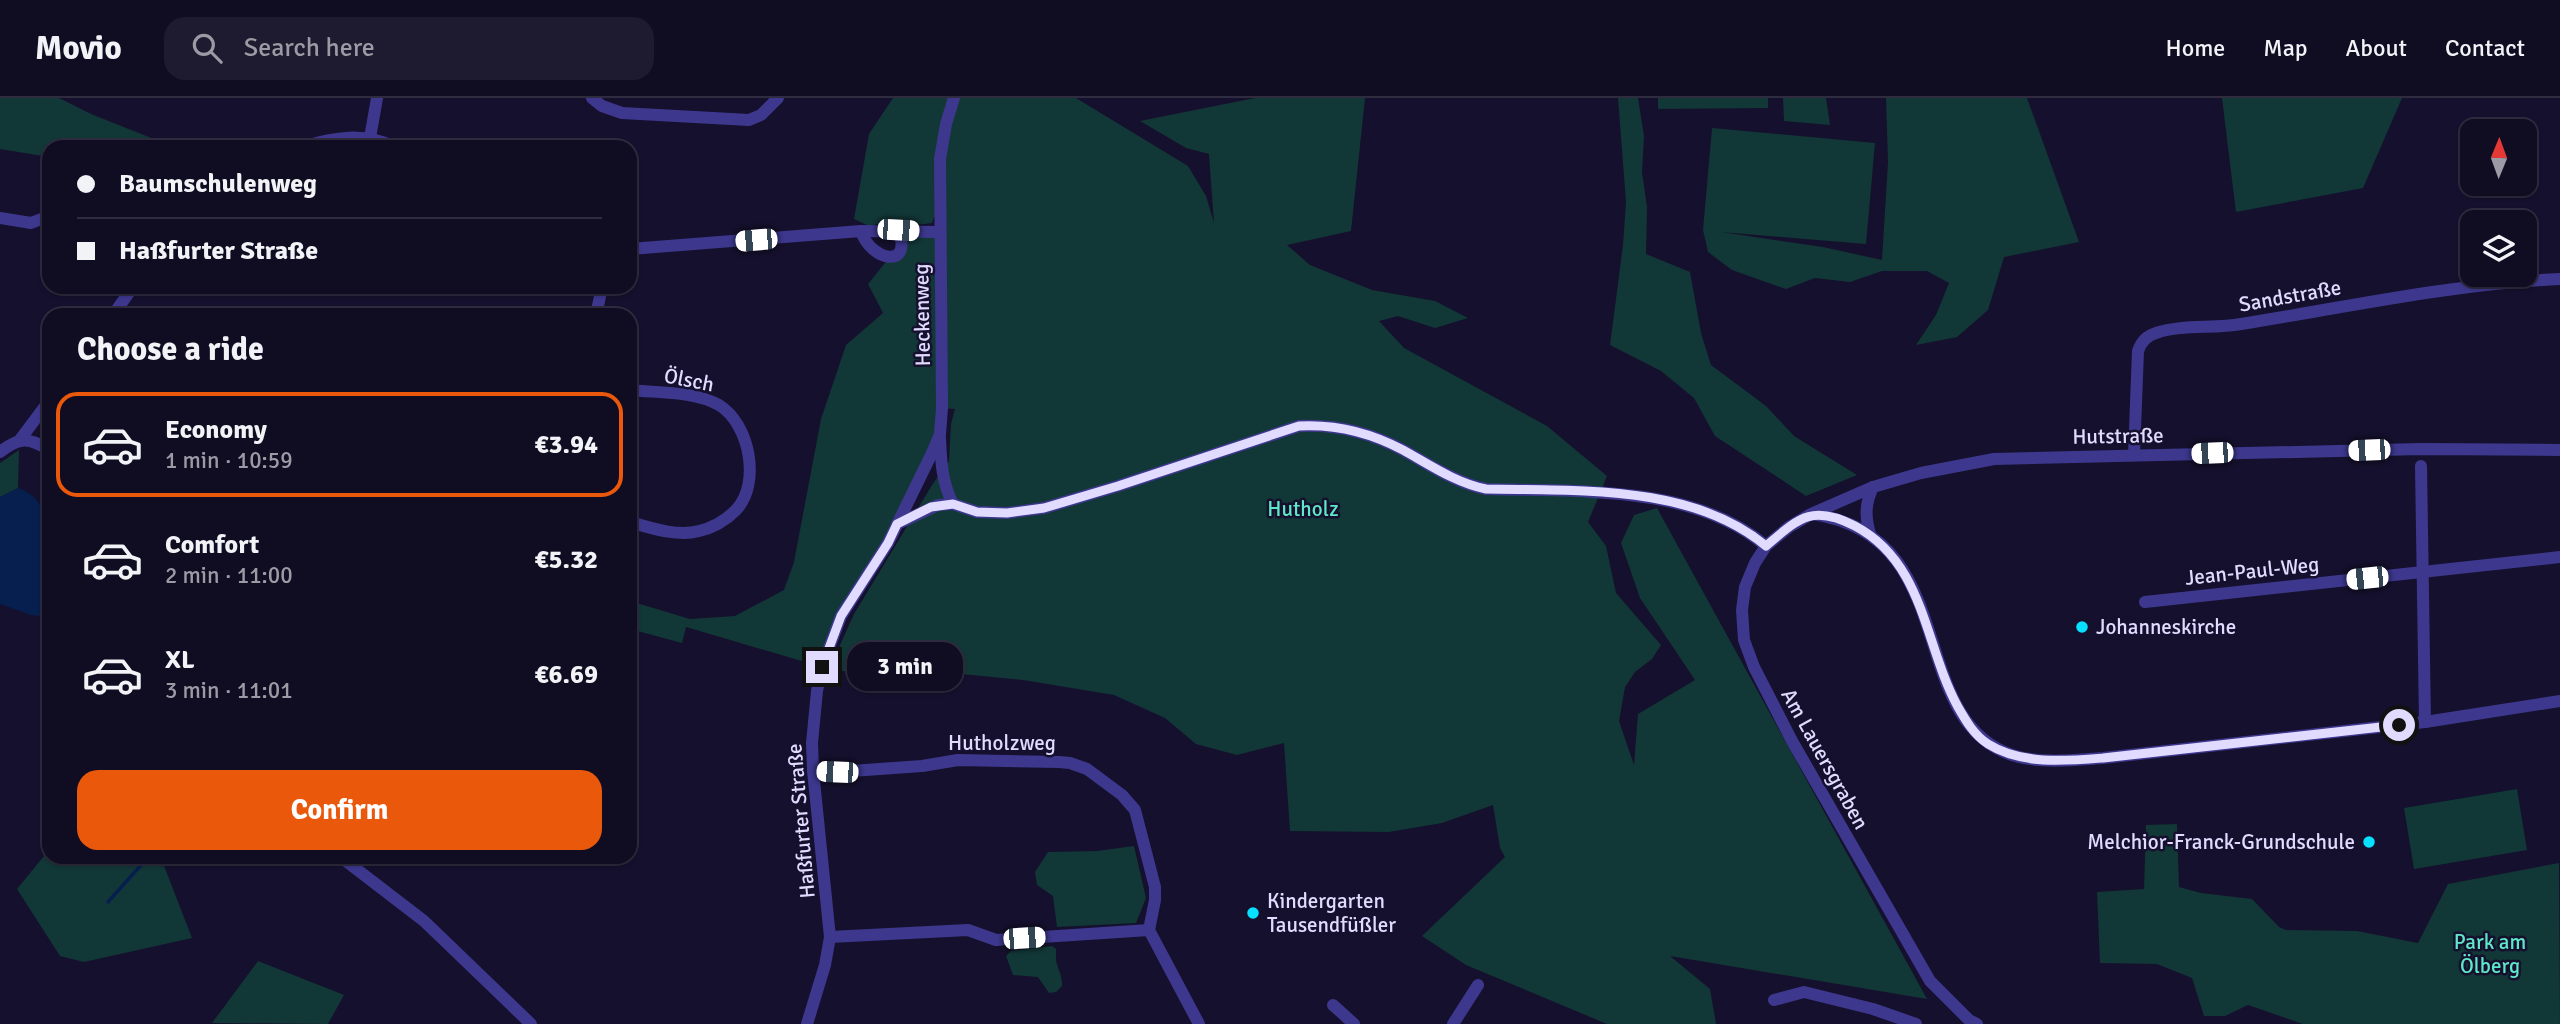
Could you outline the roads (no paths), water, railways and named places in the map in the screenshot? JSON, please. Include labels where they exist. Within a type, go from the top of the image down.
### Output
[{"type":"street","points":[[370,138],[377,98]]},
{"type":"street","points":[[592,98],[602,106],[622,113],[749,120],[761,116],[778,98]]},
{"type":"street","name":"Heckenweg","points":[[897,524],[940,434],[940,159],[954,98]]},
{"type":"street","points":[[326,140],[376,140]]},
{"type":"street","points":[[0,218],[31,223],[42,219]]},
{"type":"street","points":[[861,231],[869,246],[883,257],[889,258],[902,250],[903,241],[898,230]]},
{"type":"street","points":[[637,248],[861,231],[940,232]]},
{"type":"street","name":"Sandstraße","points":[[2134,455],[2138,351],[2141,342],[2151,335],[2174,330],[2230,326],[2462,286],[2560,279]]},
{"type":"street","name":"Ölsch","points":[[637,391],[696,397],[722,407],[741,429],[750,463],[744,497],[736,510],[715,525],[696,532],[687,532],[659,530],[637,524]]},
{"type":"street","points":[[0,452],[19,440],[42,410]]},
{"type":"street","points":[[897,524],[931,507],[953,504],[977,512],[1007,513],[1044,508],[1299,426],[1323,425],[1362,433],[1388,442],[1458,481],[1474,487],[1604,492],[1666,502],[1710,512],[1734,522],[1766,546]]},
{"type":"street","points":[[940,434],[945,488],[953,504]]},
{"type":"street","points":[[19,440],[32,440],[42,446]]},
{"type":"street","name":"Hutstraße","points":[[1811,514],[1872,487],[1922,472],[1994,459],[2421,449],[2560,450]]},
{"type":"street","points":[[2421,466],[2425,722]]},
{"type":"street","points":[[1870,534],[1866,516],[1867,500],[1872,487]]},
{"type":"street","points":[[1811,514],[1840,518],[1870,534],[1900,566],[1918,597],[1950,692],[1966,722],[1988,744],[2012,755],[2063,760],[2103,758],[2425,722],[2560,701]]},
{"type":"street","name":"Am Lauersgraben","points":[[1811,514],[1789,527],[1766,546],[1755,563],[1745,587],[1742,610],[1744,640],[1754,667],[1792,741],[1930,981],[1969,1023]]},
{"type":"street","name":"Haßfurter Straße","points":[[807,1024],[825,965],[830,937],[813,771],[814,718],[822,667],[841,616],[888,543],[897,524]]},
{"type":"street","name":"Jean-Paul-Weg","points":[[2151,602],[2560,557]]},
{"type":"street","name":"Hutholzweg","points":[[813,771],[922,766],[958,760],[1059,762],[1087,769],[1122,795],[1135,810],[1154,887],[1155,900],[1149,930]]},
{"type":"street","points":[[350,864],[434,929],[531,1024]]},
{"type":"street","points":[[830,937],[968,930],[996,940],[1149,930],[1199,1024]]},
{"type":"street","points":[[1453,1024],[1478,985]]},
{"type":"street","points":[[1774,1000],[1804,992],[1873,1009],[1916,1024]]},
{"type":"street","points":[[1333,1004],[1354,1024]]},
{"type":"water","points":[[18,488],[29,493],[42,507],[42,616],[0,604],[0,497]]},
{"type":"waterway","points":[[108,902],[142,864]]},
{"type":"place","name":"Johanneskirche","points":[[2082,627]]},
{"type":"place","name":"Melchior-Franck-Grundschule","points":[[2369,842]]},
{"type":"place","name":"Kindergarten Tausendfüßler","points":[[1253,913]]},
{"type":"park label","name":"Hutholz","points":[[1303,509]]},
{"type":"park label","name":"Park am Ölberg","points":[[2490,954]]}]
